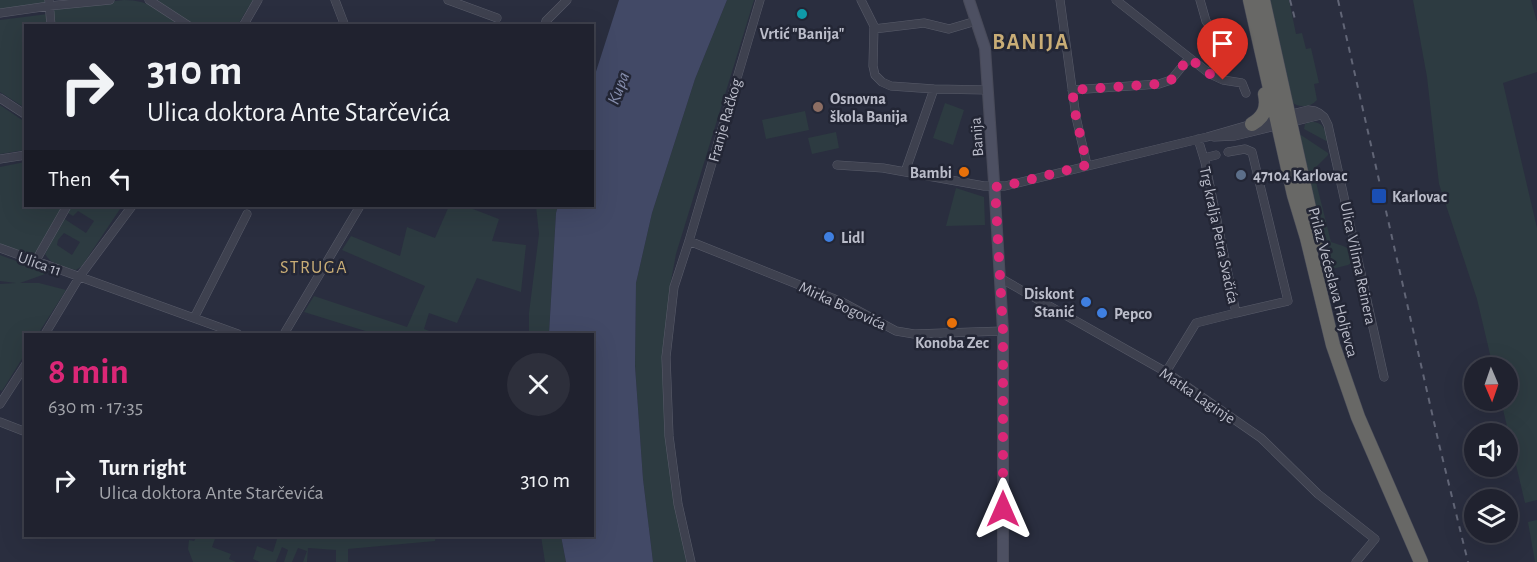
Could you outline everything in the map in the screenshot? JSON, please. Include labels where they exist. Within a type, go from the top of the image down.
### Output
[{"type":"highway","name":"Prilaz Većeslava Holjevca","points":[[1250,0],[1266,72],[1283,120],[1341,343],[1367,415],[1430,562]]},
{"type":"highway","name":"Prilaz Većeslava Holjevca","points":[[1263,0],[1294,195],[1333,345],[1358,417],[1420,562]]},
{"type":"highway","points":[[1252,124],[1261,118],[1266,108],[1262,80],[1266,72]]},
{"type":"main road","name":"Banija","points":[[969,0],[985,48],[995,187],[1003,331],[1003,562]]},
{"type":"street","points":[[0,13],[49,3],[110,0]]},
{"type":"street","points":[[149,0],[186,24]]},
{"type":"street","points":[[244,24],[258,0]]},
{"type":"street","points":[[335,0],[344,24]]},
{"type":"street","points":[[448,0],[497,18]]},
{"type":"street","points":[[545,24],[567,0]]},
{"type":"street","name":"Franje Račkog","points":[[691,562],[678,504],[669,436],[666,357],[674,287],[760,0]]},
{"type":"street","points":[[861,0],[872,20],[874,29],[873,66],[875,75],[882,82],[891,86],[988,90]]},
{"type":"street","points":[[1060,0],[1076,117],[1087,165]]},
{"type":"street","points":[[1116,0],[1210,74],[1223,80],[1242,83],[1246,93]]},
{"type":"street","points":[[1200,0],[1206,21],[1219,39],[1222,52],[1210,74]]},
{"type":"street","points":[[49,3],[51,24]]},
{"type":"street","points":[[874,29],[924,23],[949,29],[976,21]]},
{"type":"street","points":[[1072,90],[1159,84],[1171,80],[1189,58]]},
{"type":"street","points":[[905,172],[934,89]]},
{"type":"street","points":[[0,98],[24,114]]},
{"type":"street","name":"Ulica Vilima Reinera","points":[[1283,120],[1312,110],[1321,115],[1328,125],[1384,377]]},
{"type":"street","points":[[837,165],[883,168],[995,187],[1005,186],[1252,124],[1283,120]]},
{"type":"street","points":[[1207,137],[1235,136],[1283,120]]},
{"type":"street","name":"Trg kralja Petra Svačića","points":[[1198,139],[1204,158],[1236,313]]},
{"type":"street","name":"Trg kralja Petra Svačića","points":[[1166,372],[1196,323],[1288,301],[1252,152],[1245,149],[1228,152]]},
{"type":"street","points":[[0,159],[24,155]]},
{"type":"street","name":"Trg kralja Petra Svačića","points":[[1204,158],[1216,155]]},
{"type":"street","points":[[35,262],[66,207]]},
{"type":"street","points":[[46,333],[80,276],[131,207]]},
{"type":"street","points":[[285,333],[359,207]]},
{"type":"street","points":[[194,318],[247,214]]},
{"type":"street","name":"Mirka Bogovića","points":[[689,241],[842,302],[896,331],[914,334],[1003,331]]},
{"type":"street","name":"Ulica 11","points":[[0,248],[235,333]]},
{"type":"street","name":"Matka Laginje","points":[[1000,278],[1166,372],[1261,438],[1318,494],[1375,539],[1356,562]]},
{"type":"street","points":[[0,404],[24,367]]},
{"type":"street","points":[[0,422],[24,431]]},
{"type":"shaded area","points":[[0,0],[46,0],[47,4],[0,9]]},
{"type":"shaded area","points":[[158,0],[253,0],[238,24],[192,24]]},
{"type":"shaded area","points":[[727,0],[754,0],[676,254],[670,286],[663,357],[688,562],[653,562],[643,479],[635,366],[636,283],[652,213],[695,79]]},
{"type":"shaded area","points":[[1267,0],[1289,0],[1296,34],[1302,33],[1306,49],[1311,48],[1319,83],[1314,84],[1317,100],[1311,105],[1301,106],[1291,102]]},
{"type":"shaded area","points":[[1413,0],[1531,0],[1537,22],[1537,72],[1503,83],[1537,228],[1537,500],[1525,503],[1518,473],[1518,423],[1506,423],[1503,411],[1518,411],[1518,357],[1491,357],[1477,299],[1439,184],[1427,77]]},
{"type":"shaded area","points":[[133,1],[149,4],[182,24],[53,24],[53,8]]},
{"type":"shaded area","points":[[48,14],[49,24],[24,24],[24,107],[0,92],[0,20]]},
{"type":"shaded area","points":[[945,103],[964,110],[953,145],[933,138]]},
{"type":"shaded area","points":[[0,105],[24,121],[24,150],[0,154]]},
{"type":"shaded area","points":[[805,111],[809,130],[766,139],[762,120]]},
{"type":"shaded area","points":[[1309,122],[1321,124],[1328,142],[1304,129],[1305,124]]},
{"type":"shaded area","points":[[836,132],[839,148],[812,154],[808,138]]},
{"type":"shaded area","points":[[1298,135],[1328,153],[1313,170],[1331,242],[1349,250],[1356,260],[1348,265],[1332,269],[1340,303],[1344,305],[1343,310],[1341,310],[1335,285],[1325,262]]},
{"type":"shaded area","points":[[24,162],[24,207],[62,207],[35,256],[0,244],[0,167]]},
{"type":"shaded area","points":[[956,188],[984,197],[985,225],[946,226]]},
{"type":"shaded area","points":[[68,207],[121,207],[82,266],[76,270],[54,263],[45,254],[63,218],[86,233],[94,221],[78,211],[73,216],[66,212]],"holes":[[[64,233],[80,242],[72,255],[57,245]]]},
{"type":"shaded area","points":[[449,207],[468,207],[499,219],[492,241],[526,245],[521,292],[477,278],[457,323],[429,313],[424,329],[434,333],[372,333],[304,312],[314,296],[407,327],[425,286],[342,250],[351,236],[400,256],[407,227],[435,238]]},
{"type":"shaded area","points":[[536,207],[558,207],[549,333],[529,333],[529,313],[539,234]]},
{"type":"shaded area","points":[[0,255],[48,273],[20,283],[39,283],[66,290],[39,333],[24,333],[24,356],[2,391],[0,390],[0,284],[16,283],[0,281]]},
{"type":"shaded area","points":[[1537,520],[1537,562],[1535,562],[1528,522]]},
{"type":"shaded area","points":[[196,537],[216,537],[212,547],[231,554],[229,559],[236,562],[193,562],[188,549],[189,540],[194,541]]},
{"type":"shaded area","points":[[271,537],[310,539],[310,537],[436,537],[435,541],[348,549],[348,562],[336,562],[336,550],[308,548],[307,562],[303,562],[307,551],[298,548],[292,562],[284,562],[288,550],[282,547],[276,562],[260,562],[253,559],[257,546],[273,552],[277,539]]},
{"type":"shaded area","points":[[541,537],[561,537],[566,562],[545,562]]},
{"type":"water","name":"Kupa","points":[[619,0],[727,0],[695,79],[652,213],[636,283],[635,366],[643,479],[653,562],[566,562],[561,537],[594,537],[594,333],[549,333],[558,207],[594,207],[594,78]]},
{"type":"railway","points":[[1290,0],[1296,23]]},
{"type":"railway","points":[[1338,0],[1468,562]]},
{"type":"place","name":"Vrtić \"Banija\"","points":[[802,14]]},
{"type":"place","name":"Osnovna škola Banija","points":[[818,107]]},
{"type":"place","name":"Bambi","points":[[964,172]]},
{"type":"place","name":"47104 Karlovac","points":[[1241,175]]},
{"type":"place","name":"Karlovac","points":[[1379,196]]},
{"type":"place","name":"Lidl","points":[[829,237]]},
{"type":"place","name":"Diskont Stanić","points":[[1086,302]]},
{"type":"place","name":"Pepco","points":[[1102,313]]},
{"type":"place","name":"Konoba Zec","points":[[952,323]]},
{"type":"district","name":"BANIJA","points":[[1031,41]]},
{"type":"district","name":"STRUGA","points":[[314,267]]},
{"type":"route","points":[[1003,509],[1003,331],[995,187],[1087,165],[1072,90],[1159,84],[1171,80],[1189,58],[1210,74],[1223,80]]}]
